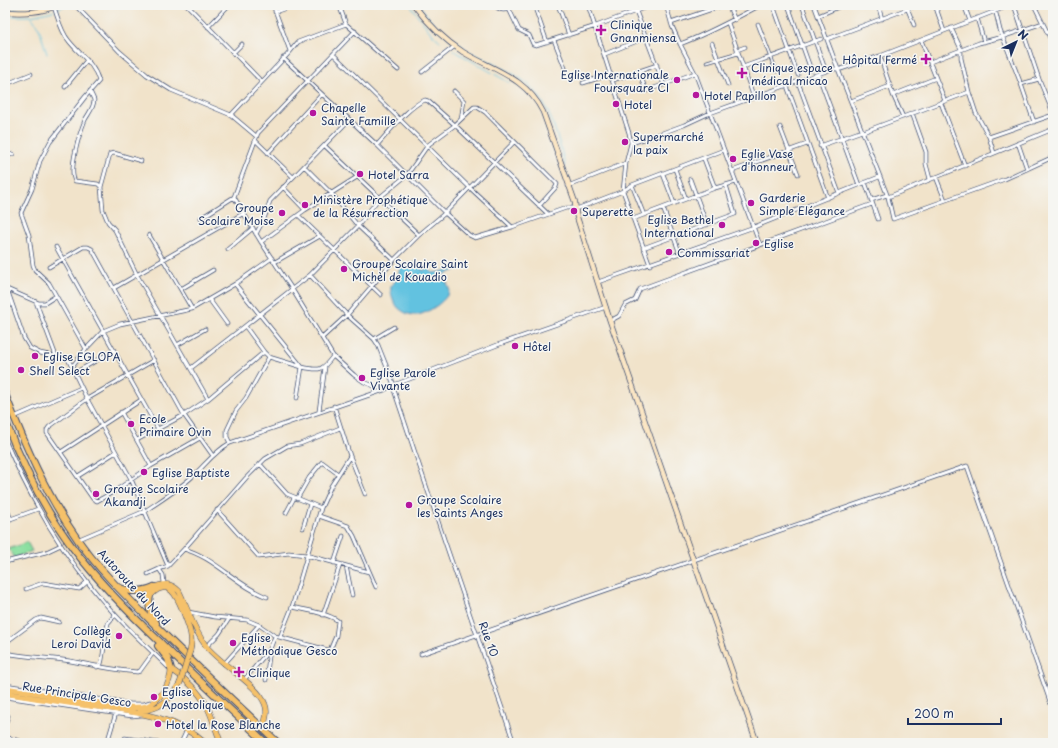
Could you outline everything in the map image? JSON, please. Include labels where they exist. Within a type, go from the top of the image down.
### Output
[{"type":"highway","name":"Autoroute du Nord","points":[[5,394],[31,459],[47,491],[78,540],[115,585],[168,639],[278,743]]},
{"type":"highway","name":"Autoroute du Nord","points":[[5,420],[29,475],[40,496],[62,533],[95,575],[125,609],[266,743]]},
{"type":"highway","points":[[115,585],[123,590],[133,591],[154,587]]},
{"type":"highway","points":[[154,587],[150,596],[149,609],[157,625],[168,639]]},
{"type":"highway","points":[[125,609],[165,653],[171,669]]},
{"type":"main road","points":[[154,587],[164,584],[171,585],[179,590],[194,629],[206,646],[224,664],[261,696],[265,702],[267,713],[264,725]]},
{"type":"main road","points":[[113,705],[140,710],[151,710],[159,706],[173,694],[180,683],[190,651],[192,636],[177,595],[171,590],[162,588],[150,596]]},
{"type":"main road","points":[[113,705],[144,707],[150,704],[157,699],[168,684],[171,669],[184,679],[201,697],[210,712],[219,742]]},
{"type":"main road","name":"Rue Principale Gesco","points":[[5,687],[113,705]]},
{"type":"main road","name":"Rue Principale Gesco","points":[[5,693],[146,714],[172,722],[205,743]]},
{"type":"street","points":[[75,5],[115,47],[147,75],[171,90],[231,115],[293,177]]},
{"type":"street","points":[[187,5],[261,82]]},
{"type":"street","points":[[273,5],[290,51]]},
{"type":"street","points":[[275,12],[295,5]]},
{"type":"street","points":[[339,5],[346,24],[398,70]]},
{"type":"street","points":[[414,5],[432,28],[454,46],[520,83],[532,93],[538,102],[549,128],[568,186],[575,202],[575,208],[610,321],[757,743]]},
{"type":"street","points":[[494,5],[500,10],[509,9]]},
{"type":"street","points":[[509,9],[511,5]]},
{"type":"street","points":[[534,5],[547,42]]},
{"type":"street","points":[[558,5],[569,35]]},
{"type":"street","points":[[588,5],[605,54],[629,133],[631,143],[626,163],[623,191],[650,265]]},
{"type":"street","points":[[509,9],[519,30],[529,35],[534,45],[596,26],[652,5]]},
{"type":"street","points":[[666,5],[671,23],[695,73],[760,245]]},
{"type":"street","points":[[671,23],[724,5]]},
{"type":"street","points":[[728,5],[734,20]]},
{"type":"street","points":[[773,5],[798,75]]},
{"type":"street","points":[[788,5],[812,70]]},
{"type":"street","points":[[802,5],[824,66]]},
{"type":"street","points":[[815,5],[887,196],[893,219],[1005,179],[1053,157]]},
{"type":"street","points":[[832,5],[834,9]]},
{"type":"street","points":[[818,16],[843,5]]},
{"type":"street","points":[[878,5],[882,19]]},
{"type":"street","points":[[906,5],[914,25]]},
{"type":"street","points":[[827,39],[918,5]]},
{"type":"street","points":[[935,5],[944,31]]},
{"type":"street","points":[[964,5],[970,21]]},
{"type":"street","points":[[994,5],[1002,37],[1021,84],[1034,122]]},
{"type":"street","points":[[631,143],[684,125],[710,113],[818,74],[880,56],[1013,5],[1053,114],[989,137]]},
{"type":"street","points":[[1034,5],[1053,44]]},
{"type":"street","points":[[5,12],[30,12],[56,6],[60,26],[68,41],[87,60],[97,74],[99,81],[50,142],[40,161],[32,189],[21,213],[29,235],[33,265],[39,275],[49,283],[86,349]]},
{"type":"street","points":[[208,27],[227,6]]},
{"type":"street","points":[[680,44],[728,23],[758,6]]},
{"type":"street","points":[[636,11],[664,84]]},
{"type":"street","points":[[976,18],[984,42]]},
{"type":"street","points":[[728,23],[754,98]]},
{"type":"street","points":[[930,62],[960,49],[1043,23]]},
{"type":"street","points":[[231,115],[298,42],[346,24]]},
{"type":"street","points":[[758,24],[776,71]]},
{"type":"street","points":[[950,28],[960,49],[969,92],[976,113],[989,137],[994,153]]},
{"type":"street","points":[[201,218],[234,197],[255,138],[307,80],[355,31]]},
{"type":"street","points":[[605,54],[647,37]]},
{"type":"street","points":[[743,67],[821,39]]},
{"type":"street","points":[[554,40],[565,68]]},
{"type":"street","points":[[921,40],[945,101]]},
{"type":"street","points":[[712,43],[728,86]]},
{"type":"street","points":[[233,53],[242,44]]},
{"type":"street","points":[[422,72],[454,46]]},
{"type":"street","points":[[707,62],[738,51],[745,46]]},
{"type":"street","points":[[333,54],[512,227]]},
{"type":"street","points":[[880,56],[893,95],[903,117]]},
{"type":"street","points":[[283,58],[377,145],[445,213],[469,235],[475,238],[566,208],[579,208],[623,191],[632,185],[704,159],[724,150]]},
{"type":"street","points":[[65,87],[87,60]]},
{"type":"street","points":[[613,80],[657,65]]},
{"type":"street","points":[[639,71],[646,91],[695,73]]},
{"type":"street","points":[[5,87],[9,83],[30,74]]},
{"type":"street","points":[[583,83],[611,74]]},
{"type":"street","points":[[818,74],[859,185]]},
{"type":"street","points":[[893,95],[936,78]]},
{"type":"street","points":[[1021,84],[1039,79]]},
{"type":"street","points":[[798,82],[820,146],[839,193]]},
{"type":"street","points":[[787,86],[828,198]]},
{"type":"street","points":[[851,101],[890,86]]},
{"type":"street","points":[[90,91],[94,100],[78,140],[72,166],[72,176],[75,181],[98,184],[101,187]]},
{"type":"street","points":[[454,91],[464,101],[461,119]]},
{"type":"street","points":[[820,146],[912,114],[969,92]]},
{"type":"street","points":[[268,153],[322,94]]},
{"type":"street","points":[[377,145],[401,119],[419,103],[425,100],[428,101],[548,214]]},
{"type":"street","points":[[941,103],[965,166]]},
{"type":"street","points":[[191,368],[310,275],[358,226],[379,198],[407,175],[428,145],[455,125],[474,107],[477,107],[485,112],[557,184],[539,206]]},
{"type":"street","points":[[912,114],[926,152],[926,164],[930,179]]},
{"type":"street","points":[[256,234],[264,219],[270,201],[349,120]]},
{"type":"street","points":[[780,127],[798,174]]},
{"type":"street","points":[[610,321],[619,316],[625,305],[635,300],[640,289],[760,245],[965,166],[1053,129]]},
{"type":"street","points":[[322,338],[347,315],[394,260],[419,235],[445,213],[514,142]]},
{"type":"street","points":[[732,171],[808,144]]},
{"type":"street","points":[[1018,144],[1027,169]]},
{"type":"street","points":[[325,146],[419,235]]},
{"type":"street","points":[[141,161],[129,156],[112,153],[110,154],[101,187],[103,210],[108,222],[115,230],[137,275],[208,399]]},
{"type":"street","points":[[5,157],[13,154]]},
{"type":"street","points":[[704,159],[716,188]]},
{"type":"street","points":[[568,186],[626,163]]},
{"type":"street","points":[[304,166],[331,193],[358,226],[394,260]]},
{"type":"street","points":[[675,169],[686,199]]},
{"type":"street","points":[[663,174],[674,204]]},
{"type":"street","points":[[261,242],[305,210],[357,177]]},
{"type":"street","points":[[598,282],[650,265],[754,227],[879,177]]},
{"type":"street","points":[[936,177],[945,200]]},
{"type":"street","points":[[690,179],[706,225]]},
{"type":"street","points":[[633,219],[736,182]]},
{"type":"street","points":[[866,182],[878,219]]},
{"type":"street","points":[[632,185],[644,215]]},
{"type":"street","points":[[643,248],[734,214],[726,185]]},
{"type":"street","points":[[283,187],[305,210]]},
{"type":"street","points":[[234,197],[333,356],[345,368],[364,382],[384,390]]},
{"type":"street","points":[[663,208],[680,254]]},
{"type":"street","points":[[114,288],[244,213]]},
{"type":"street","points":[[298,215],[381,296]]},
{"type":"street","points":[[228,249],[253,228]]},
{"type":"street","points":[[149,235],[192,309]]},
{"type":"street","points":[[275,262],[320,236]]},
{"type":"street","points":[[56,247],[158,429]]},
{"type":"street","points":[[49,267],[83,247],[92,249],[184,415],[213,456]]},
{"type":"street","points":[[72,367],[103,331],[120,324],[192,309],[235,284],[272,258]]},
{"type":"street","points":[[181,289],[213,270]]},
{"type":"street","points":[[310,275],[347,315],[374,338],[394,327]]},
{"type":"street","points":[[235,284],[302,367],[297,398]]},
{"type":"street","points":[[6,289],[36,302],[45,303],[56,296]]},
{"type":"street","points":[[6,289],[24,338],[30,348],[40,353],[67,358],[81,388],[131,479],[168,566]]},
{"type":"street","points":[[209,299],[227,324]]},
{"type":"street","points":[[36,302],[56,356]]},
{"type":"street","points":[[78,540],[145,511],[187,482],[213,456],[230,443],[384,390],[500,344],[606,307]]},
{"type":"street","points":[[245,326],[269,357],[313,370],[325,367]]},
{"type":"street","points":[[177,345],[204,329]]},
{"type":"street","name":"Rue 10","points":[[374,338],[378,344],[394,385],[394,390],[514,743]]},
{"type":"street","points":[[75,373],[114,350]]},
{"type":"street","points":[[137,440],[184,415],[208,399],[264,352]]},
{"type":"street","points":[[319,412],[325,367],[333,356]]},
{"type":"street","points":[[230,443],[227,437],[227,430],[269,357]]},
{"type":"street","points":[[154,360],[87,399],[47,429],[47,433],[93,498],[97,501],[115,491],[151,466],[200,438]]},
{"type":"street","points":[[14,417],[81,388]]},
{"type":"street","points":[[61,452],[121,412],[142,400]]},
{"type":"street","points":[[334,406],[340,428],[365,494]]},
{"type":"street","points":[[121,412],[151,466]]},
{"type":"street","points":[[148,574],[168,566],[260,464],[287,446],[300,444],[340,428]]},
{"type":"street","points":[[5,440],[38,509],[87,582],[115,615],[171,669]]},
{"type":"street","points":[[78,476],[116,452]]},
{"type":"street","points":[[280,637],[292,607],[321,508],[331,486],[350,456]]},
{"type":"street","points":[[286,513],[309,478],[322,462],[338,474]]},
{"type":"street","points":[[260,464],[287,494],[295,499],[321,508]]},
{"type":"street","points":[[421,654],[967,466],[1053,710]]},
{"type":"street","points":[[303,528],[310,504]]},
{"type":"street","points":[[5,506],[11,519]]},
{"type":"street","points":[[5,521],[38,509]]},
{"type":"street","points":[[217,510],[259,557],[274,556],[284,553],[306,556],[369,572]]},
{"type":"street","points":[[319,516],[348,526],[376,587]]},
{"type":"street","points":[[334,563],[343,536]]},
{"type":"street","points":[[5,562],[46,552],[61,545]]},
{"type":"street","points":[[184,549],[200,555],[236,581],[267,597]]},
{"type":"street","points":[[323,615],[340,565]]},
{"type":"street","points":[[346,566],[352,595]]},
{"type":"street","points":[[160,569],[163,575],[164,584]]},
{"type":"street","points":[[26,589],[43,584],[79,589],[87,582]]},
{"type":"street","points":[[188,612],[229,619],[244,619],[275,636],[330,650],[336,636],[338,621],[323,615],[292,607]]},
{"type":"street","points":[[97,667],[100,665],[102,660],[108,623],[115,615]]},
{"type":"street","points":[[5,643],[36,620],[41,618],[59,622]]},
{"type":"street","points":[[206,646],[222,630],[229,619]]},
{"type":"street","points":[[224,664],[259,626]]},
{"type":"street","points":[[266,680],[270,649],[275,636]]},
{"type":"street","points":[[244,680],[270,649]]},
{"type":"street","points":[[5,653],[27,657],[70,661],[97,667],[137,672],[140,671],[153,653]]},
{"type":"street","points":[[5,687],[131,704],[144,704],[157,699]]},
{"type":"street","points":[[5,698],[132,716],[146,714]]},
{"type":"street","points":[[107,743],[116,714]]},
{"type":"street","points":[[5,725],[8,716]]},
{"type":"street","points":[[181,743],[186,730]]},
{"type":"street","points":[[5,737],[27,743]]},
{"type":"street","points":[[125,738],[159,743]]},
{"type":"green space","points":[[27,542],[32,551],[14,558],[9,549]]},
{"type":"water","points":[[417,262],[416,265],[424,267],[422,269],[423,271],[430,265],[437,262],[430,269],[432,273],[455,268],[456,270],[443,275],[443,279],[446,281],[449,289],[446,297],[426,312],[413,315],[399,309],[394,303],[391,289],[400,268]]},
{"type":"waterway","points":[[38,9],[50,5]]},
{"type":"waterway","points":[[56,10],[66,5]]},
{"type":"waterway","points":[[410,5],[431,33],[440,41]]},
{"type":"waterway","points":[[419,5],[439,30],[467,50]]},
{"type":"waterway","points":[[12,10],[20,10]]},
{"type":"waterway","points":[[5,16],[31,16],[53,11]]},
{"type":"waterway","points":[[31,16],[39,28],[47,54]]},
{"type":"waterway","points":[[453,50],[510,83]]},
{"type":"waterway","points":[[470,52],[520,78],[540,97],[550,115],[565,166]]},
{"type":"place","name":"Clinique Gnanmiensa","points":[[601,30]]},
{"type":"place","name":"Hôpital Fermé","points":[[926,59]]},
{"type":"place","name":"Clinique espace médical micao","points":[[742,73]]},
{"type":"place","name":"Eglise Internationale Foursquare CI","points":[[677,80]]},
{"type":"place","name":"Hotel Papillon","points":[[696,95]]},
{"type":"place","name":"Hotel","points":[[616,104]]},
{"type":"place","name":"Chapelle Sainte Famille","points":[[313,113]]},
{"type":"place","name":"Supermarché la paix","points":[[625,142]]},
{"type":"place","name":"Eglie Vase d'honneur","points":[[733,159]]},
{"type":"place","name":"Hotel Sarra","points":[[360,174]]},
{"type":"place","name":"Garderie Simple Elégance","points":[[751,203]]},
{"type":"place","name":"Ministère Prophétique de la Résurrection","points":[[305,205]]},
{"type":"place","name":"Superette","points":[[574,211]]},
{"type":"place","name":"Groupe Scolaire Moise","points":[[282,213]]},
{"type":"place","name":"Eglise Bethel International","points":[[722,225]]},
{"type":"place","name":"Eglise","points":[[756,243]]},
{"type":"place","name":"Commissariat","points":[[669,252]]},
{"type":"place","name":"Groupe Scolaire Saint Michèl de Kouadio","points":[[344,269]]},
{"type":"place","name":"Hôtel","points":[[515,346]]},
{"type":"place","name":"Eglise EGLOPA","points":[[35,356]]},
{"type":"place","name":"Shell Select","points":[[21,370]]},
{"type":"place","name":"Eglise Parole Vivante","points":[[362,378]]},
{"type":"place","name":"Ecole Primaire Ovin","points":[[131,424]]},
{"type":"place","name":"Eglise Baptiste","points":[[144,472]]},
{"type":"place","name":"Groupe Scolaire Akandji","points":[[96,494]]},
{"type":"place","name":"Groupe Scolaire les Saints Anges","points":[[409,505]]},
{"type":"place","name":"Collège Leroi David","points":[[119,636]]},
{"type":"place","name":"Eglise Méthodique Gesco","points":[[233,643]]},
{"type":"place","name":"Clinique","points":[[239,672]]},
{"type":"place","name":"Eglise Apostolique","points":[[154,697]]},
{"type":"place","name":"Hotel la Rose Blanche","points":[[158,724]]}]
